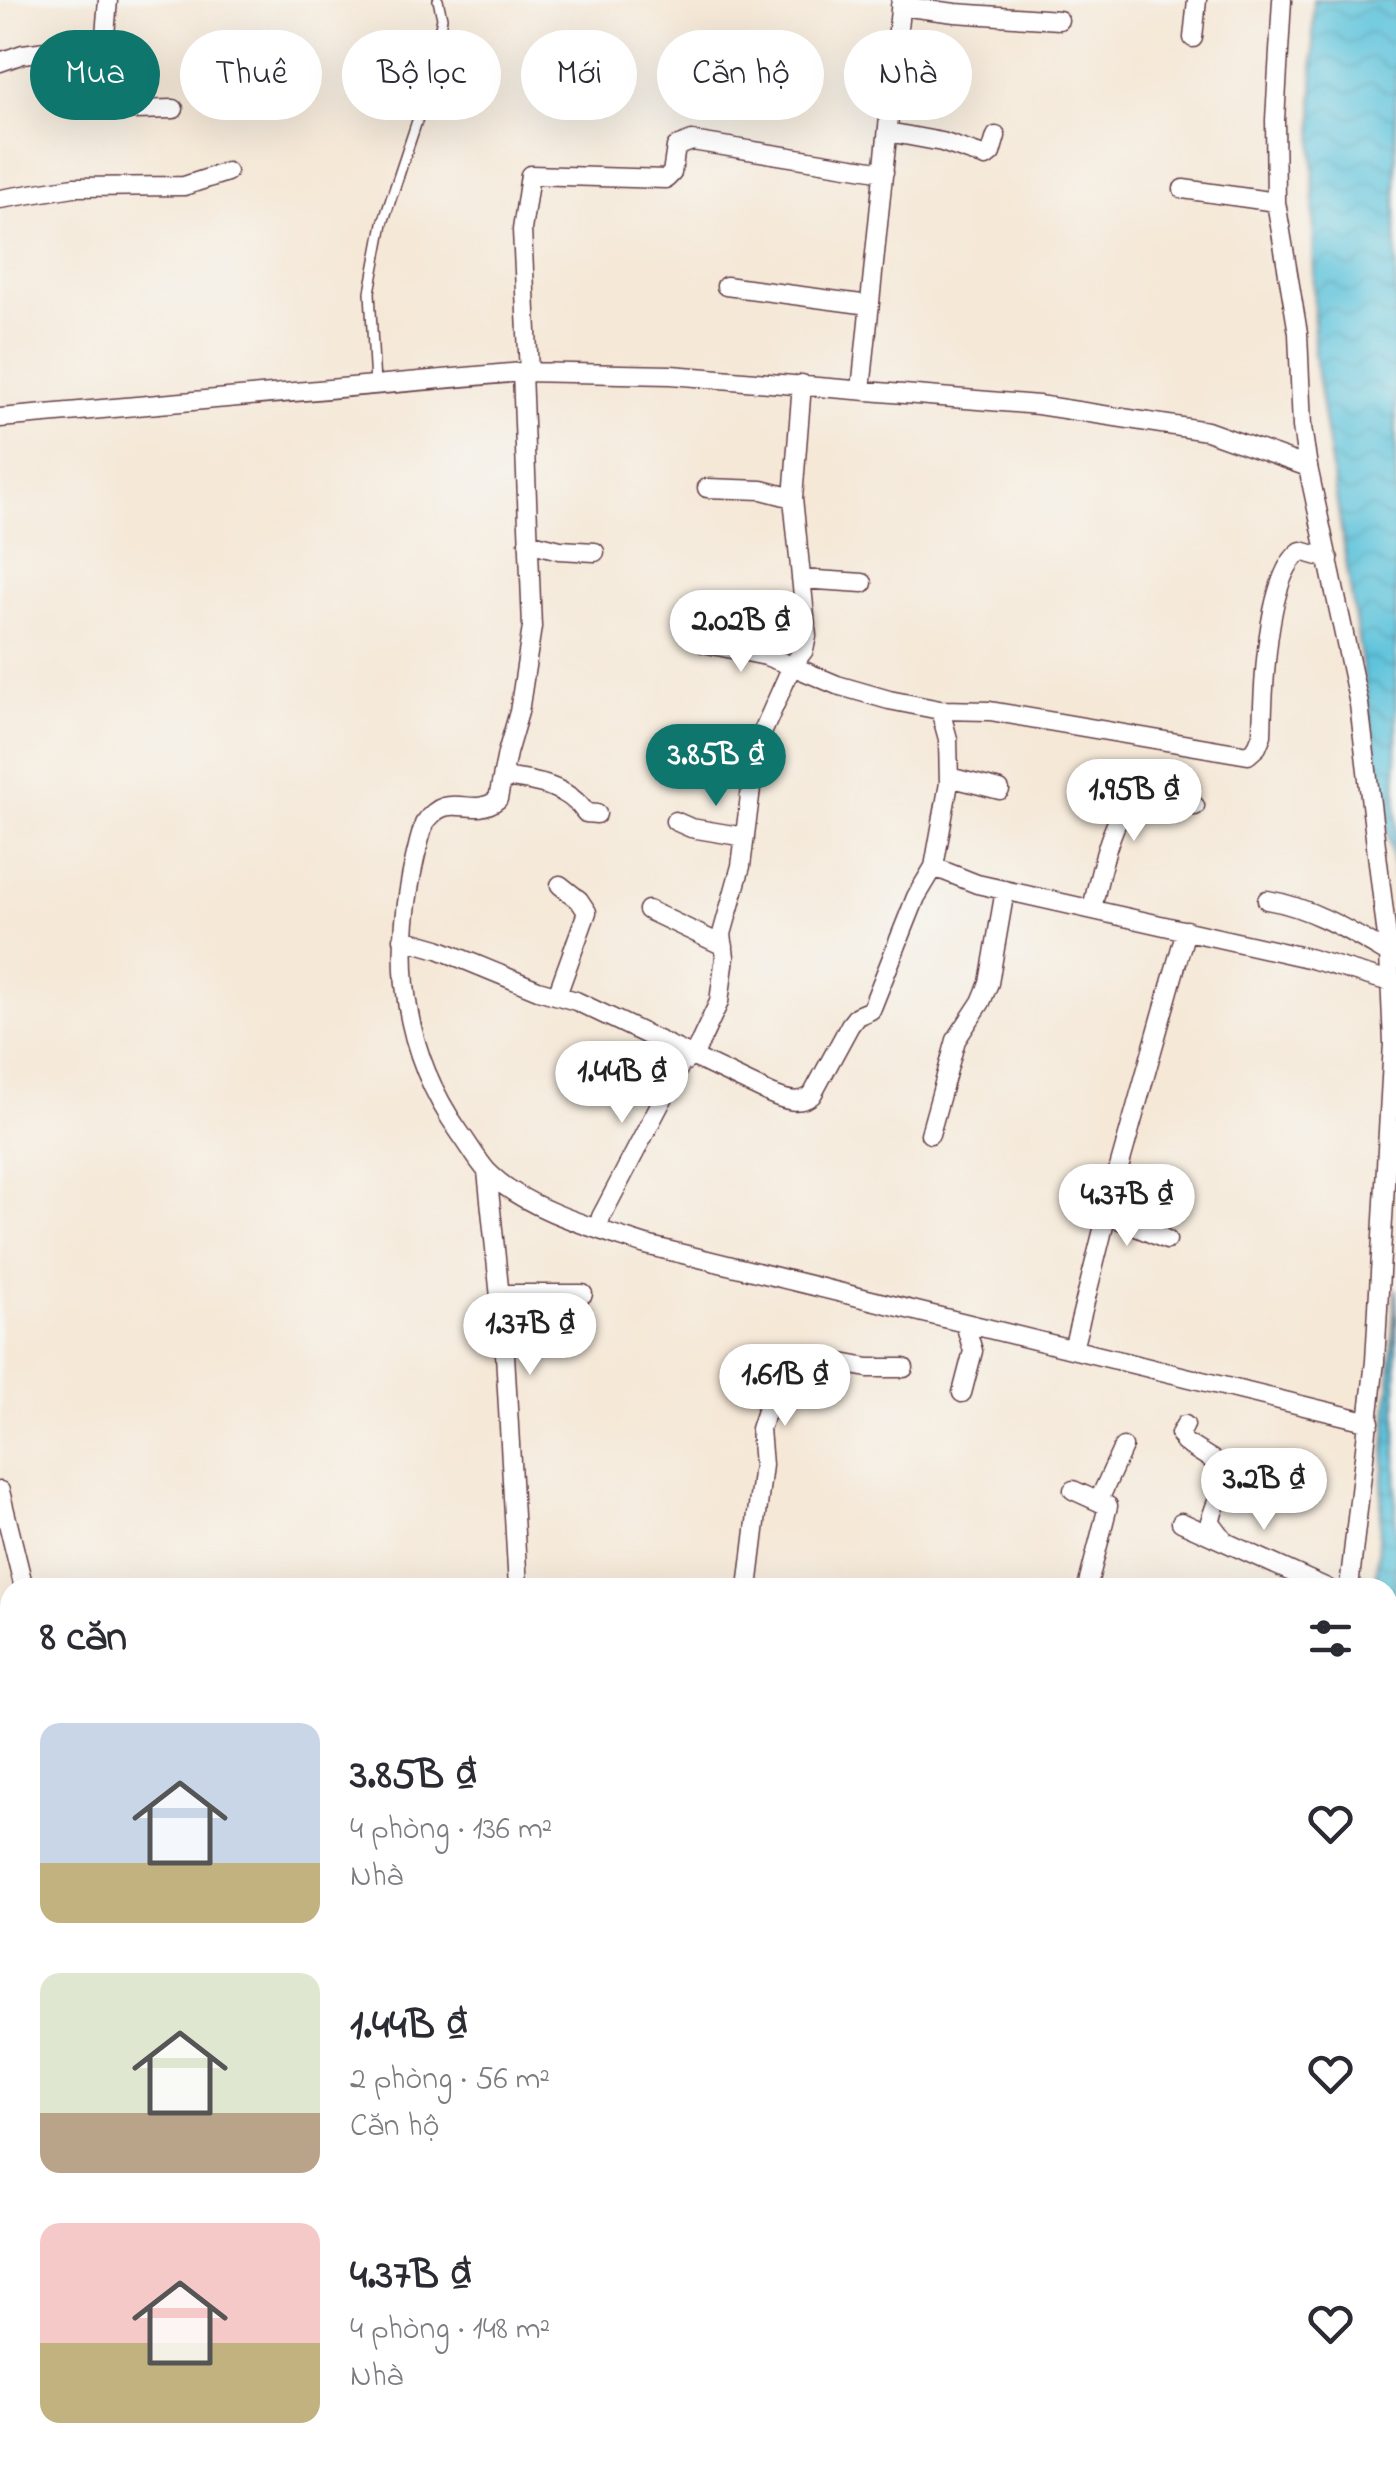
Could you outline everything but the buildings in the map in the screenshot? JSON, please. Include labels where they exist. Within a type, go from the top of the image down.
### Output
[{"type":"street","points":[[106,30],[108,0]]},
{"type":"street","points":[[1193,38],[1197,0]]},
{"type":"street","points":[[1282,0],[1275,120],[1276,202],[1298,333],[1302,427],[1308,467],[1359,704],[1389,954],[1390,1097],[1370,1422],[1350,1578]]},
{"type":"street","points":[[861,390],[901,3],[955,14],[1059,20]]},
{"type":"street","points":[[0,62],[30,53]]},
{"type":"street","points":[[160,109],[174,109]]},
{"type":"street","points":[[888,132],[942,142],[986,157],[996,136]]},
{"type":"street","points":[[884,172],[692,141],[676,147],[672,173],[666,179],[530,175],[522,230],[532,627],[528,666],[494,804],[442,806],[424,824],[403,939],[406,1003],[421,1060],[447,1114],[488,1172],[534,1202],[598,1229],[646,1245],[1370,1422]]},
{"type":"street","points":[[0,199],[74,187],[184,186],[226,172]]},
{"type":"street","points":[[1182,189],[1276,202]]},
{"type":"street","points":[[726,286],[869,305]]},
{"type":"street","points":[[2,412],[525,372],[671,375],[1038,405],[1207,431],[1308,467]]},
{"type":"street","points":[[598,1229],[682,1064],[694,1056],[720,1002],[724,927],[746,837],[746,810],[759,745],[808,636],[793,498],[802,384]]},
{"type":"street","points":[[707,488],[762,490],[793,498]]},
{"type":"street","points":[[528,542],[560,550],[595,552]]},
{"type":"street","points":[[703,643],[766,656],[870,696],[940,710],[990,711],[1248,755],[1262,735],[1270,627],[1288,565],[1301,551],[1329,559]]},
{"type":"street","points":[[801,579],[863,583]]},
{"type":"street","points":[[403,939],[448,952],[557,995],[781,1098],[809,1098],[850,1025],[857,1016],[871,1010],[916,897],[934,867],[949,777],[948,739],[940,710]]},
{"type":"street","points":[[502,777],[564,790],[586,813],[596,814]]},
{"type":"street","points":[[949,777],[1000,790]]},
{"type":"street","points":[[1092,909],[1108,840],[1134,796],[1142,791],[1168,802],[1195,806]]},
{"type":"street","points":[[674,821],[690,828],[746,837]]},
{"type":"street","points":[[934,867],[1005,890],[1308,958],[1390,982]]},
{"type":"street","points":[[557,995],[587,912],[560,886]]},
{"type":"street","points":[[930,1134],[956,1040],[989,983],[1005,890]]},
{"type":"street","points":[[1267,900],[1282,902],[1338,925],[1389,954]]},
{"type":"street","points":[[648,910],[724,946]]},
{"type":"street","points":[[1074,1349],[1106,1214],[1186,930]]},
{"type":"street","points":[[488,1172],[501,1294],[517,1578]]},
{"type":"street","points":[[1106,1214],[1167,1240]]},
{"type":"street","points":[[501,1294],[583,1294]]},
{"type":"street","points":[[962,1393],[973,1351],[965,1324]]},
{"type":"street","points":[[749,1578],[763,1465],[760,1429],[779,1372],[799,1355],[868,1368],[904,1368]]},
{"type":"street","points":[[1185,1425],[1180,1434],[1184,1442],[1232,1472],[1232,1488],[1216,1504],[1210,1521],[1225,1542]]},
{"type":"street","points":[[1100,1500],[1124,1446]]},
{"type":"street","points":[[1073,1490],[1108,1506],[1089,1578]]},
{"type":"street","points":[[0,1492],[22,1578]]},
{"type":"street","points":[[1181,1522],[1304,1578]]},
{"type":"lane","points":[[374,385],[370,292],[383,223],[424,100],[442,18],[438,0]]},
{"type":"water","points":[[1313,0],[1396,0],[1396,884],[1314,354]]},
{"type":"water","points":[[1396,1288],[1396,1578],[1377,1578]]}]
